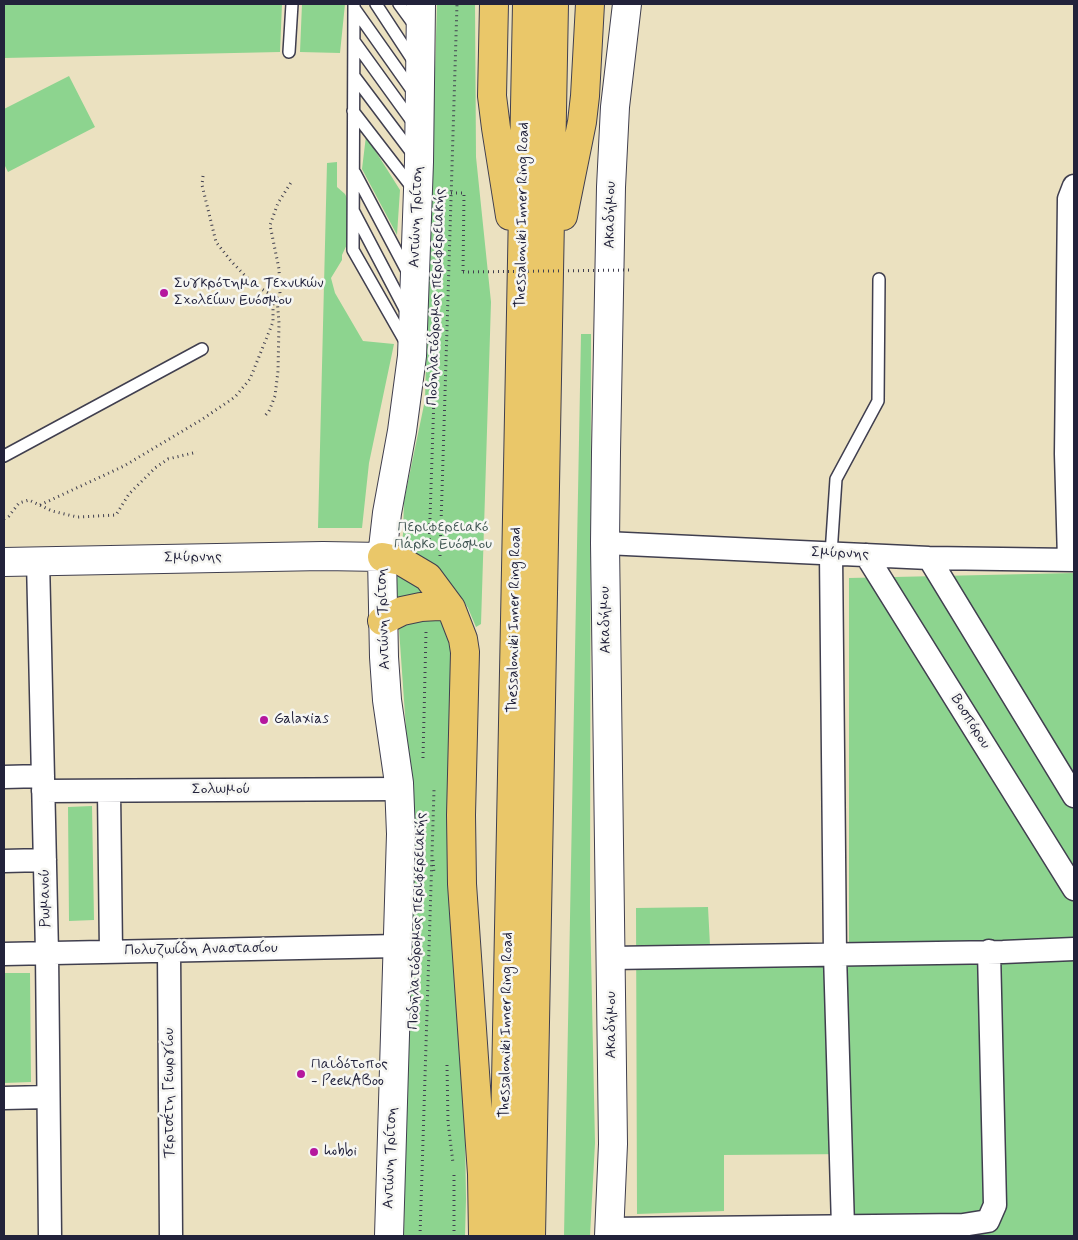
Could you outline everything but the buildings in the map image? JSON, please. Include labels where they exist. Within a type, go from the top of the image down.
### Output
[{"type":"highway","points":[[494,4],[493,104],[522,284]]},
{"type":"highway","name":"Thessaloniki Inner Ring Road","points":[[503,1236],[527,4]]},
{"type":"highway","name":"Thessaloniki Inner Ring Road","points":[[531,1236],[554,4]]},
{"type":"highway","points":[[549,284],[583,114],[590,4]]},
{"type":"highway","points":[[382,557],[401,560],[428,577],[445,599],[460,628],[465,652],[461,815],[462,884],[481,1165],[483,1236]]},
{"type":"highway","points":[[382,621],[402,611],[439,606],[445,599]]},
{"type":"street","name":"Αντώνη Τρίτση","points":[[389,1236],[401,834],[400,789],[387,700],[382,621],[382,557],[387,512],[412,356],[415,286],[429,194],[419,162],[421,4]]},
{"type":"street","name":"Ακαδήμου","points":[[609,1233],[613,1144],[605,544],[611,187],[615,107],[627,4]]},
{"type":"street","points":[[1071,560],[1066,454],[1069,199],[1074,186]]},
{"type":"street","name":"Σμύρνης","points":[[605,544],[928,558],[1071,560]]},
{"type":"street","points":[[831,554],[835,954],[843,1227]]},
{"type":"street","name":"Βοσπόρου","points":[[866,555],[1074,889]]},
{"type":"street","name":"Σμύρνης","points":[[4,562],[323,556],[382,557]]},
{"type":"street","points":[[928,558],[1074,796]]},
{"type":"street","name":"Ρωμανού","points":[[38,560],[47,953],[50,1236]]},
{"type":"street","name":"Σολωμού","points":[[4,777],[43,784],[109,791],[400,789]]},
{"type":"street","points":[[109,791],[111,952]]},
{"type":"street","points":[[4,861],[45,860]]},
{"type":"street","name":"Πολυζωίδη Αναστασίου","points":[[4,954],[398,946]]},
{"type":"street","points":[[611,958],[1003,952],[1074,949]]},
{"type":"street","name":"Τερτσέτη Γεωργίου","points":[[169,951],[171,1236]]},
{"type":"street","points":[[609,1233],[963,1225],[988,1221],[994,1206],[988,951]]},
{"type":"street","points":[[4,1098],[48,1097]]},
{"type":"lane","points":[[290,52],[292,4]]},
{"type":"lane","points":[[376,4],[419,69]]},
{"type":"lane","points":[[399,4],[420,34]]},
{"type":"lane","points":[[354,6],[354,250],[412,356]]},
{"type":"lane","points":[[354,6],[419,101]]},
{"type":"lane","points":[[354,41],[420,131]]},
{"type":"lane","points":[[354,76],[419,162]]},
{"type":"lane","points":[[354,111],[429,194]]},
{"type":"lane","points":[[354,171],[415,286]]},
{"type":"lane","points":[[354,211],[413,325]]},
{"type":"lane","points":[[831,554],[836,479],[878,401],[879,279]]},
{"type":"lane","points":[[4,456],[202,349]]},
{"type":"path","name":"Ποδηλατόδρομος περιφερειακής","points":[[445,599],[448,285],[457,4]]},
{"type":"path","points":[[203,176],[202,184],[216,242],[253,284],[277,298]]},
{"type":"path","points":[[40,505],[124,466],[201,420],[235,397],[250,379],[273,322],[273,301],[280,294],[280,269],[270,225],[278,203],[292,182]]},
{"type":"path","points":[[429,194],[464,193],[463,272],[633,270]]},
{"type":"path","points":[[443,284],[448,285]]},
{"type":"path","points":[[264,417],[269,411],[275,396],[278,371],[279,323],[277,298]]},
{"type":"path","points":[[4,519],[9,516],[19,503],[29,500],[52,511],[77,517],[116,515],[129,494],[156,468],[168,459],[197,452]]},
{"type":"path","name":"Ποδηλατόδρομος περιφερειακής","points":[[420,1236],[434,782]]},
{"type":"green space","points":[[4,4],[282,4],[280,52],[4,58]]},
{"type":"green space","points":[[302,4],[345,4],[340,53],[300,52]]},
{"type":"green space","name":"Περιφερειακό Πάρκο Ευόσμου","points":[[437,4],[475,4],[476,157],[491,302],[481,624],[476,627],[468,608],[456,590],[443,578],[450,638],[464,1068],[465,1236],[404,1236],[410,786],[396,586],[403,534],[404,501],[425,400]]},
{"type":"green space","points":[[69,76],[95,127],[8,172],[4,164],[4,109]]},
{"type":"green space","points":[[366,136],[400,190],[397,235],[362,169]]},
{"type":"green space","points":[[337,162],[337,187],[345,194],[350,204],[349,240],[342,255],[342,260],[331,278],[335,293],[363,341],[394,344],[369,463],[362,528],[318,528],[327,163]]},
{"type":"green space","points":[[581,334],[591,334],[590,907],[595,1143],[590,1236],[564,1236]]},
{"type":"green space","points":[[1074,573],[1074,1236],[855,1236],[852,1154],[724,1155],[724,1211],[637,1214],[636,908],[708,907],[711,965],[849,965],[849,578]]},
{"type":"green space","points":[[92,806],[94,920],[69,921],[68,807]]},
{"type":"green space","points":[[4,973],[30,973],[31,1082],[4,1083]]},
{"type":"place","name":"Συγκρότημα Τεχνικών Σχολείων Ευόσμου","points":[[164,293]]},
{"type":"place","name":"Galaxias","points":[[264,720]]},
{"type":"place","name":"Παιδότοπος - PeekABoo","points":[[301,1074]]},
{"type":"place","name":"hobbi","points":[[314,1152]]}]
